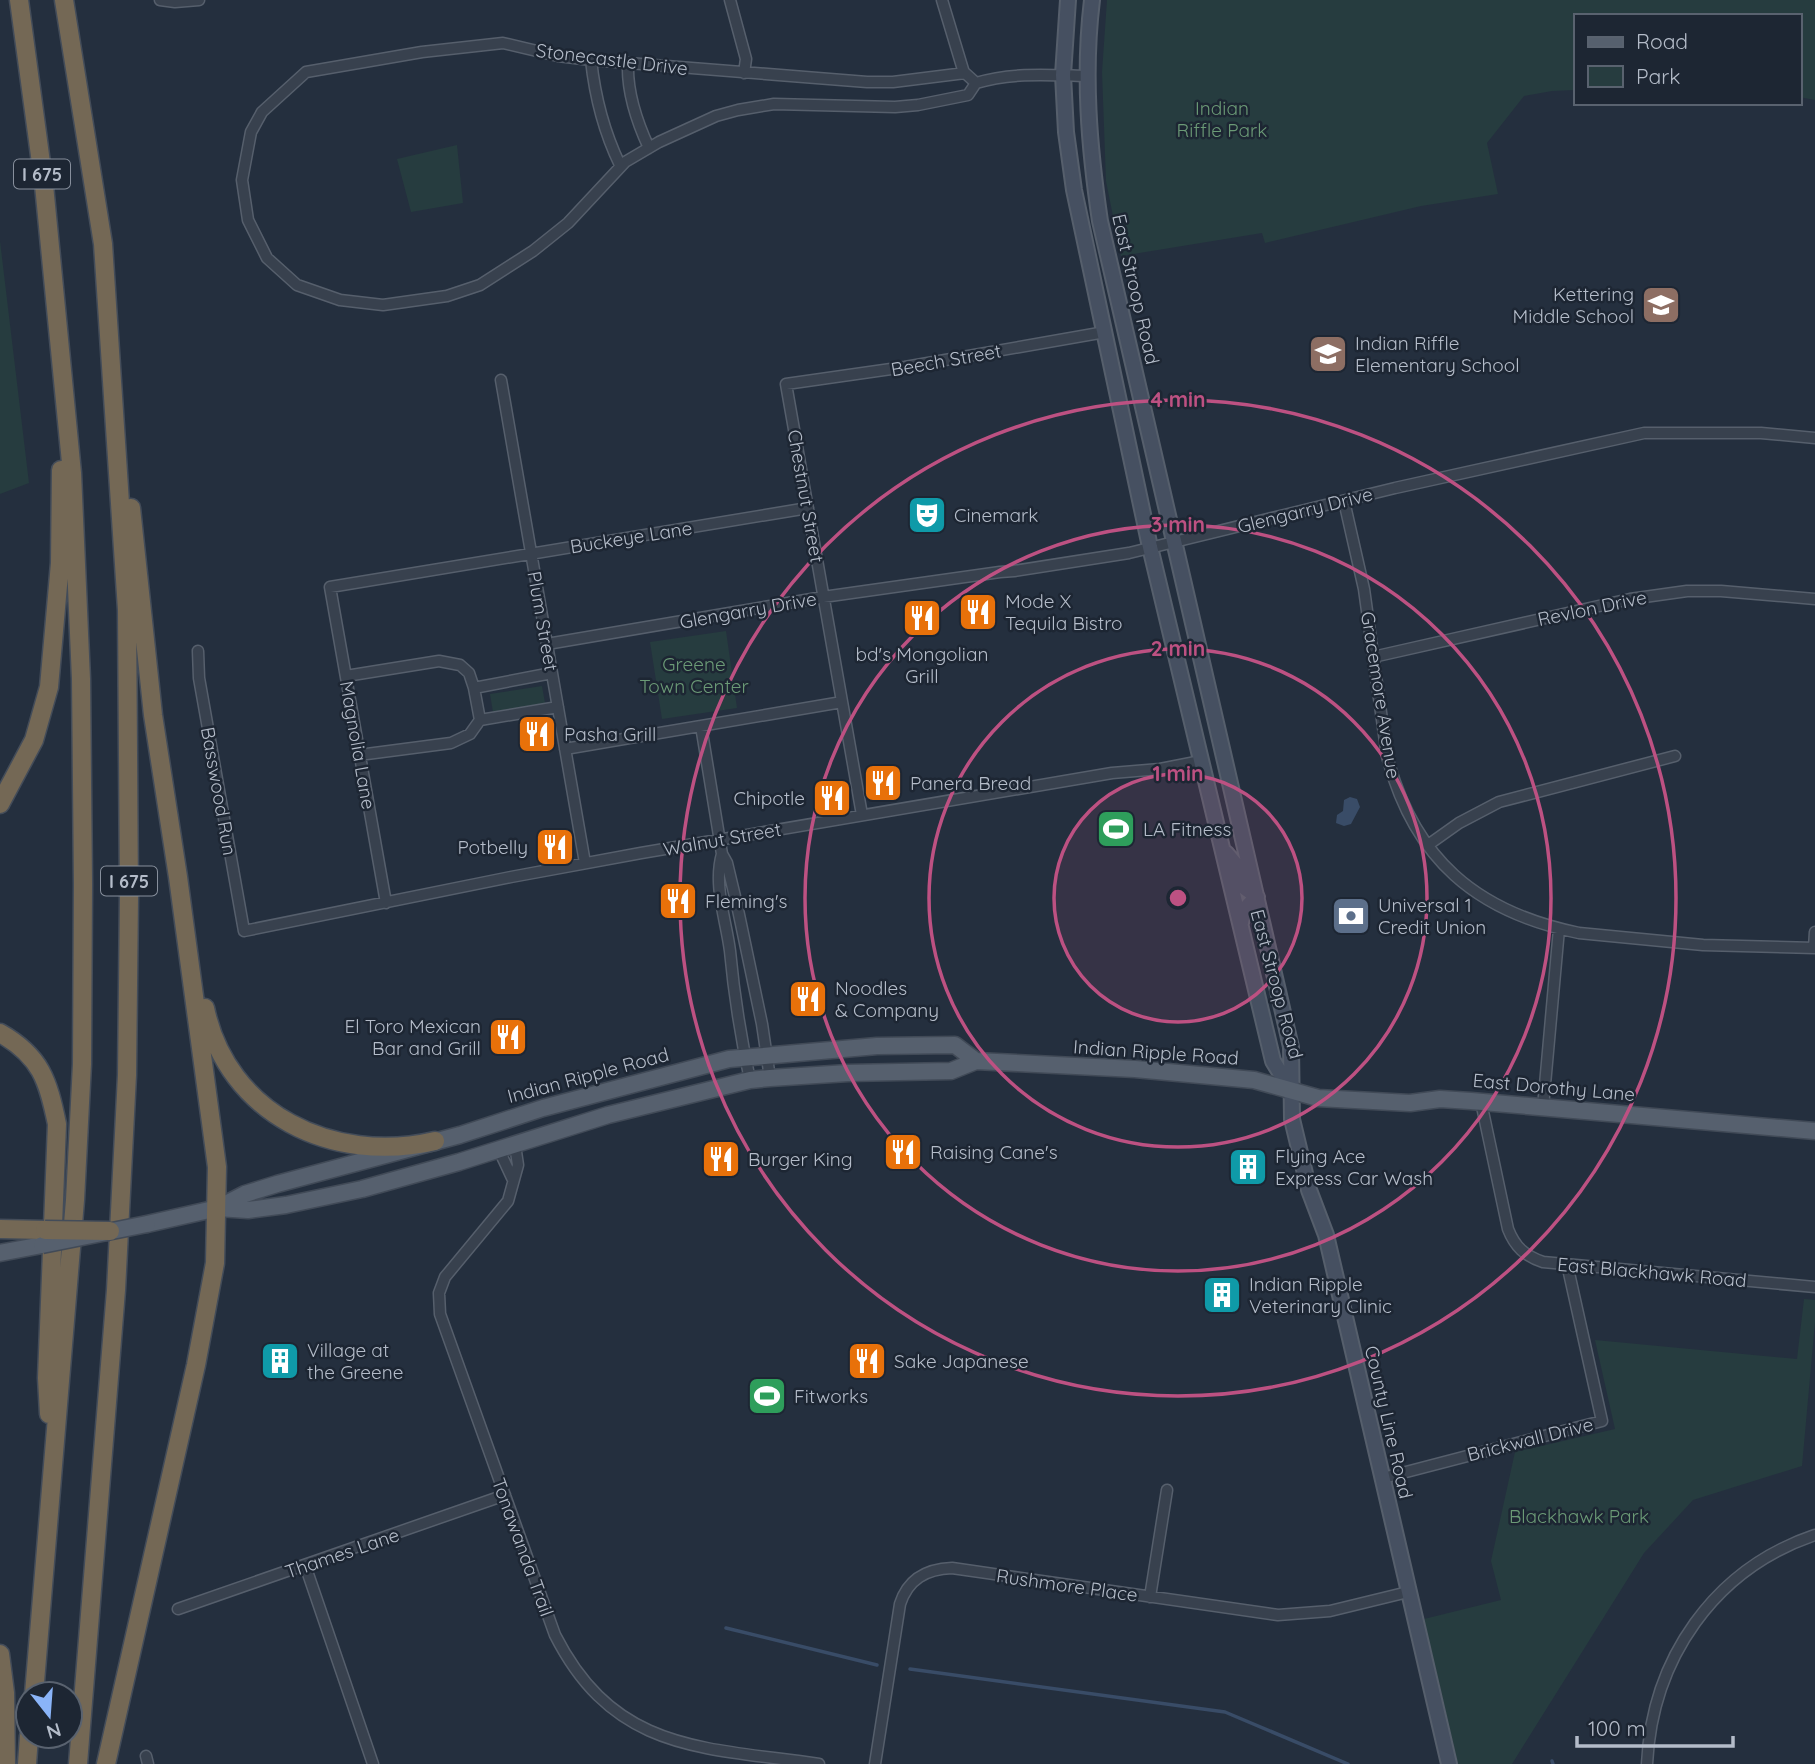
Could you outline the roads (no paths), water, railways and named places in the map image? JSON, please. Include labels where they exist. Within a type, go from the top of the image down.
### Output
[{"type":"highway","name":"I 675","points":[[19,0],[44,185],[72,473],[81,679],[82,1064],[75,1200],[35,1680]]},
{"type":"highway","name":"I 675","points":[[65,0],[103,244],[127,610],[127,1075],[116,1290],[78,1764]]},
{"type":"highway","points":[[103,244],[153,715],[217,1167],[218,1209],[215,1263],[196,1365],[106,1764]]},
{"type":"highway","points":[[0,804],[34,740],[45,704],[52,659],[60,563],[60,348]]},
{"type":"highway","points":[[178,877],[210,1026],[230,1069],[252,1096],[289,1124],[339,1141],[388,1146],[435,1141]]},
{"type":"highway","points":[[0,1033],[27,1052],[38,1064],[48,1084],[57,1124],[47,1378],[52,1483]]},
{"type":"highway","points":[[0,1228],[44,1237],[110,1231]]},
{"type":"highway","points":[[0,1654],[5,1693],[6,1764]]},
{"type":"main road","name":"East Stroop Road","points":[[1068,0],[1063,75],[1066,131],[1074,190],[1150,547],[1273,1060],[1291,1090]]},
{"type":"main road","name":"East Stroop Road","points":[[1092,0],[1087,76],[1090,145],[1100,221],[1291,1048],[1291,1090]]},
{"type":"main road","points":[[1223,849],[1241,871],[1245,888],[1257,897],[1242,914],[1241,923]]},
{"type":"main road","name":"Indian Ripple Road","points":[[218,1209],[245,1194],[277,1184],[460,1135],[543,1108],[729,1059],[877,1046],[955,1045],[976,1061]]},
{"type":"main road","name":"Indian Ripple Road","points":[[110,1231],[218,1209],[248,1210],[362,1189],[608,1115],[750,1080],[848,1073],[951,1071],[976,1061],[1135,1069],[1254,1080],[1291,1090]]},
{"type":"main road","name":"East Dorothy Lane","points":[[1291,1090],[1318,1098],[1410,1103],[1440,1099],[1815,1131]]},
{"type":"main road","name":"County Line Road","points":[[1291,1090],[1292,1119],[1309,1190],[1326,1235],[1449,1764]]},
{"type":"main road","points":[[507,1147],[505,1130],[531,1122],[543,1108]]},
{"type":"main road","points":[[0,1253],[44,1237]]},
{"type":"street","points":[[160,0],[199,0]]},
{"type":"street","points":[[730,0],[746,60],[744,73]]},
{"type":"street","points":[[942,0],[964,73],[976,83],[1016,75],[1087,76]]},
{"type":"street","name":"Stonecastle Drive","points":[[964,73],[893,82],[830,80],[591,60],[503,43],[422,52],[306,72],[262,113],[251,132],[242,180],[248,220],[267,258],[297,285],[340,300],[383,306],[435,298],[480,285],[533,251],[568,223],[620,166],[649,148],[716,116],[774,104],[915,106],[968,95],[976,83]]},
{"type":"street","points":[[591,60],[597,100],[610,145],[620,166]]},
{"type":"street","points":[[628,64],[627,82],[649,148]]},
{"type":"street","name":"Beech Street","points":[[786,384],[905,367],[1105,332]]},
{"type":"street","name":"Plum Street","points":[[501,380],[585,863]]},
{"type":"street","name":"Chestnut Street","points":[[786,384],[862,815]]},
{"type":"street","name":"Glengarry Drive","points":[[547,644],[823,597],[1064,564],[1150,547],[1644,433],[1702,432],[1815,438]]},
{"type":"street","name":"Gracemore Avenue","points":[[1344,501],[1364,589],[1387,756],[1412,822],[1448,869],[1485,899],[1531,922],[1559,929],[1692,944],[1815,948]]},
{"type":"street","name":"Buckeye Lane","points":[[330,587],[808,508]]},
{"type":"street","name":"Magnolia Lane","points":[[330,587],[386,903]]},
{"type":"street","name":"Revlon Drive","points":[[1373,657],[1630,599],[1670,593],[1721,592],[1815,599]]},
{"type":"street","name":"Basswood Run","points":[[198,651],[200,678],[244,932]]},
{"type":"street","points":[[346,676],[439,661],[460,665],[469,673],[480,720]]},
{"type":"street","points":[[474,688],[552,673]]},
{"type":"street","points":[[565,749],[842,702]]},
{"type":"street","points":[[359,755],[452,743],[470,734],[480,720],[558,707]]},
{"type":"street","points":[[701,726],[719,839],[737,905],[762,1024],[770,1078]]},
{"type":"street","points":[[1428,845],[1459,823],[1499,802],[1675,756]]},
{"type":"street","name":"Walnut Street","points":[[244,932],[585,863],[719,839],[1112,773],[1160,769],[1201,761]]},
{"type":"street","points":[[722,854],[719,865],[721,893],[750,1080]]},
{"type":"street","points":[[1543,1107],[1559,929]]},
{"type":"street","points":[[1815,932],[1815,948]]},
{"type":"street","name":"East Blackhawk Road","points":[[1481,1102],[1508,1229],[1513,1242],[1534,1259],[1815,1287]]},
{"type":"street","points":[[507,1147],[513,1180]]},
{"type":"street","name":"Tonawanda Trail","points":[[507,1147],[518,1165],[508,1201],[445,1277],[438,1302],[555,1635],[572,1665],[593,1692],[612,1709],[658,1736],[690,1745],[787,1762],[819,1764]]},
{"type":"street","name":"Brickwall Drive","points":[[1383,1478],[1602,1421],[1567,1264]]},
{"type":"street","points":[[1150,1597],[1167,1490]]},
{"type":"street","name":"Thames Lane","points":[[178,1609],[505,1495]]},
{"type":"street","points":[[1647,1764],[1649,1733],[1659,1690],[1670,1662],[1698,1618],[1720,1593],[1746,1571],[1784,1547],[1815,1535]]},
{"type":"street","points":[[305,1565],[373,1764]]},
{"type":"street","name":"Rushmore Place","points":[[875,1764],[900,1604],[907,1588],[920,1576],[934,1569],[952,1568],[1258,1614],[1286,1615],[1330,1611],[1408,1592]]},
{"type":"water","points":[[1350,797],[1357,799],[1360,807],[1351,824],[1344,826],[1336,823],[1337,815],[1343,811],[1344,800]]},
{"type":"waterway","points":[[726,1628],[877,1665]]},
{"type":"waterway","points":[[910,1669],[1225,1712],[1348,1764]]},
{"type":"place","name":"Kettering Middle School","points":[[1661,305]]},
{"type":"place","name":"Indian Riffle Elementary School","points":[[1328,354]]},
{"type":"place","name":"Cinemark","points":[[927,515]]},
{"type":"place","name":"Mode X Tequila Bistro","points":[[978,612]]},
{"type":"place","name":"bd's Mongolian Grill","points":[[922,618]]},
{"type":"place","name":"Pasha Grill","points":[[537,734]]},
{"type":"place","name":"Panera Bread","points":[[883,783]]},
{"type":"place","name":"Chipotle","points":[[832,798]]},
{"type":"place","name":"LA Fitness","points":[[1116,829]]},
{"type":"place","name":"Potbelly","points":[[555,847]]},
{"type":"place","name":"Fleming's","points":[[678,901]]},
{"type":"place","name":"Universal 1 Credit Union","points":[[1351,916]]},
{"type":"place","name":"Noodles & Company","points":[[808,999]]},
{"type":"place","name":"El Toro Mexican Bar and Grill","points":[[508,1037]]},
{"type":"place","name":"Raising Cane's","points":[[903,1152]]},
{"type":"place","name":"Burger King","points":[[721,1159]]},
{"type":"place","name":"Flying Ace Express Car Wash","points":[[1248,1167]]},
{"type":"place","name":"Indian Ripple Veterinary Clinic","points":[[1222,1295]]},
{"type":"place","name":"Village at the Greene","points":[[280,1361]]},
{"type":"place","name":"Sake Japanese","points":[[867,1361]]},
{"type":"place","name":"Fitworks","points":[[767,1396]]},
{"type":"park label","name":"Indian Riffle Park","points":[[1222,119]]},
{"type":"park label","name":"Greene Town Center","points":[[694,675]]},
{"type":"park label","name":"Blackhawk Park","points":[[1579,1516]]}]
